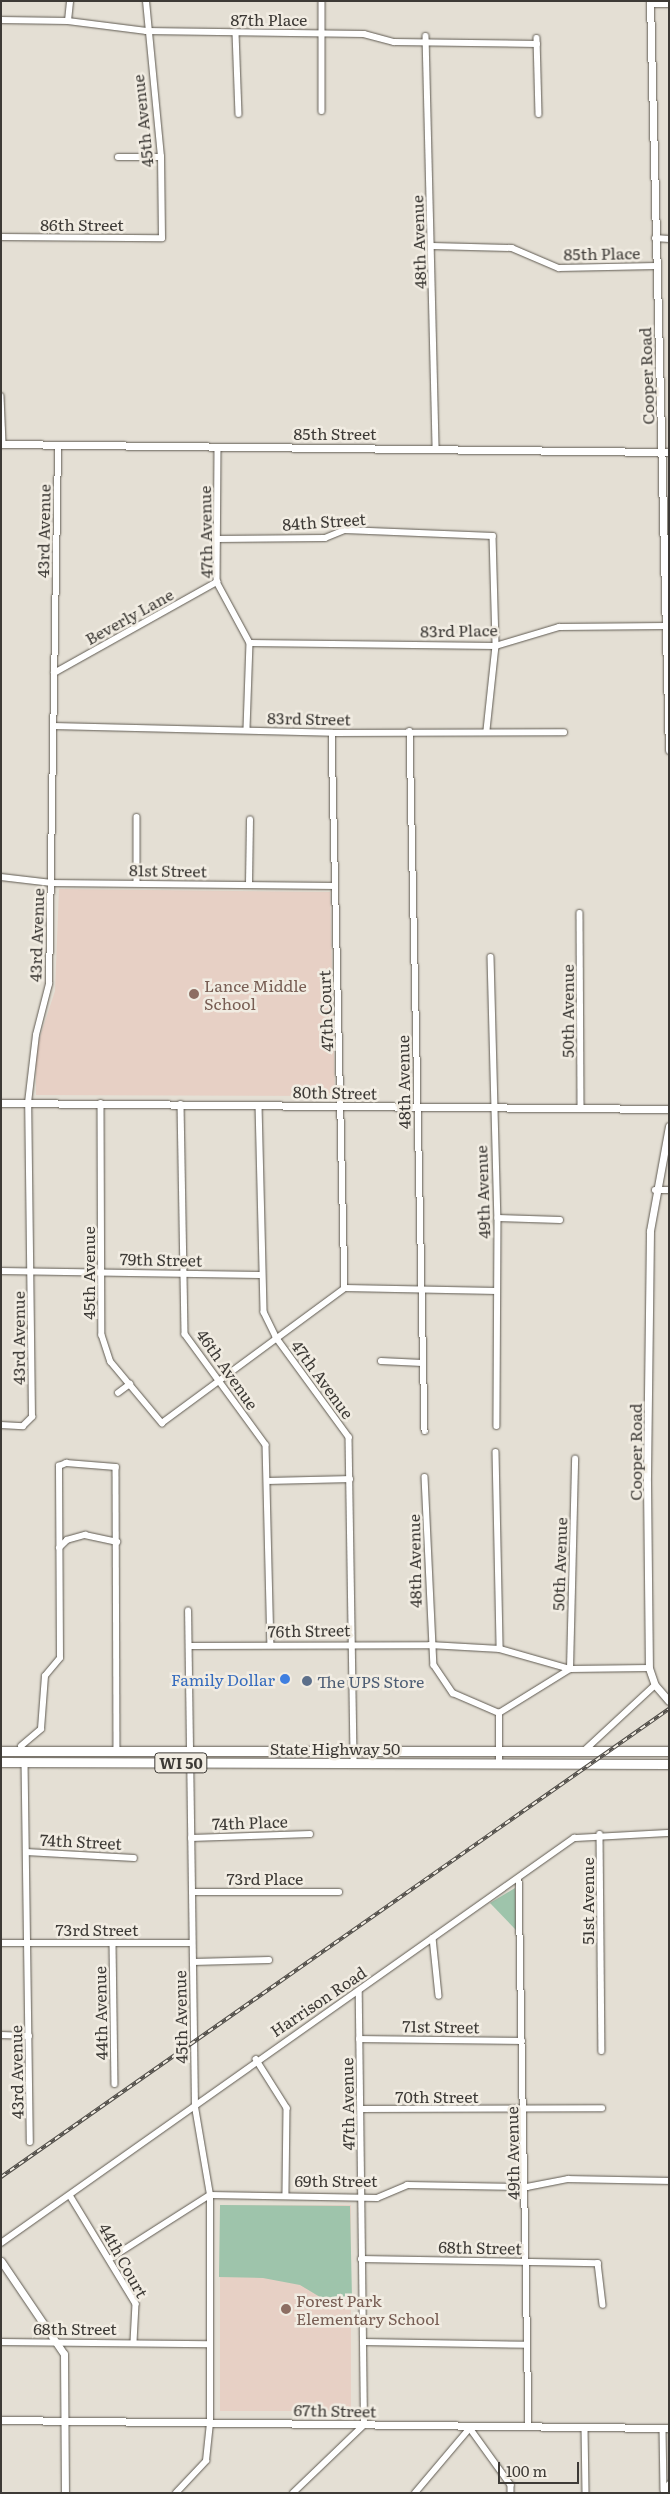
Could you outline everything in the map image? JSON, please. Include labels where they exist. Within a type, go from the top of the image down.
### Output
[{"type":"main road","name":"State Highway 50","points":[[1,1751],[499,1748],[669,1751]]},
{"type":"main road","points":[[609,1762],[669,1756]]},
{"type":"main road","name":"State Highway 50","points":[[1,1762],[609,1762],[669,1764]]},
{"type":"street","points":[[68,21],[70,1]]},
{"type":"street","name":"45th Avenue","points":[[146,1],[146,31],[161,157],[162,238]]},
{"type":"street","points":[[322,1],[322,111]]},
{"type":"street","points":[[650,2],[669,4]]},
{"type":"street","name":"Cooper Road","points":[[650,2],[655,238],[665,452],[669,750]]},
{"type":"street","name":"87th Place","points":[[1,20],[68,21],[146,31],[323,33],[426,39],[537,41],[539,114]]},
{"type":"street","points":[[236,33],[239,114]]},
{"type":"street","name":"48th Avenue","points":[[426,39],[436,447]]},
{"type":"street","points":[[118,157],[161,157]]},
{"type":"street","name":"86th Street","points":[[1,237],[162,238]]},
{"type":"street","points":[[655,238],[669,238]]},
{"type":"street","name":"85th Place","points":[[432,246],[512,248],[559,268],[656,266]]},
{"type":"street","points":[[1,396],[2,444]]},
{"type":"street","name":"85th Street","points":[[2,444],[58,446],[436,447],[665,452]]},
{"type":"street","name":"43rd Avenue","points":[[1,1426],[29,1422],[32,1272],[28,1103],[36,1035],[49,984],[58,446]]},
{"type":"street","name":"47th Avenue","points":[[218,446],[217,582],[250,643]]},
{"type":"street","name":"84th Street","points":[[217,539],[324,538],[345,530],[492,536],[496,646]]},
{"type":"street","name":"Beverly Lane","points":[[54,673],[217,582]]},
{"type":"street","name":"83rd Place","points":[[250,643],[496,646],[559,627],[666,626]]},
{"type":"street","points":[[247,730],[250,643]]},
{"type":"street","points":[[487,730],[496,646]]},
{"type":"street","name":"83rd Street","points":[[53,726],[332,733],[487,730],[564,732]]},
{"type":"street","name":"48th Avenue","points":[[410,731],[420,1290],[425,1432]]},
{"type":"street","name":"47th Court","points":[[332,733],[334,886],[342,1106],[345,1288]]},
{"type":"street","points":[[137,817],[137,883]]},
{"type":"street","points":[[249,884],[250,820]]},
{"type":"street","name":"81st Street","points":[[1,878],[52,884],[137,883],[334,886]]},
{"type":"street","name":"50th Avenue","points":[[580,913],[581,1109]]},
{"type":"street","name":"49th Avenue","points":[[491,958],[493,1107],[498,1218],[497,1426]]},
{"type":"street","name":"80th Street","points":[[1,1102],[581,1109],[669,1108]]},
{"type":"street","name":"45th Avenue","points":[[101,1103],[102,1335],[111,1362],[162,1423],[219,1382]]},
{"type":"street","name":"46th Avenue","points":[[181,1104],[181,1274],[185,1334],[266,1445],[270,1481],[271,1644]]},
{"type":"street","name":"47th Avenue","points":[[259,1105],[260,1275],[264,1312],[276,1337],[349,1437],[354,1763]]},
{"type":"street","name":"Cooper Road","points":[[655,1685],[649,1668],[648,1298],[656,1190],[669,1126]]},
{"type":"street","points":[[656,1190],[669,1190]]},
{"type":"street","points":[[498,1218],[560,1220]]},
{"type":"street","name":"79th Street","points":[[1,1271],[102,1271],[260,1275]]},
{"type":"street","points":[[219,1382],[276,1337],[345,1288],[497,1291]]},
{"type":"street","points":[[380,1361],[422,1363]]},
{"type":"street","points":[[118,1393],[130,1384]]},
{"type":"street","points":[[496,1452],[500,1649]]},
{"type":"street","name":"50th Avenue","points":[[570,1669],[575,1459]]},
{"type":"street","points":[[21,1746],[41,1729],[45,1676],[60,1658],[59,1466],[116,1467],[117,1751]]},
{"type":"street","name":"48th Avenue","points":[[425,1477],[430,1645]]},
{"type":"street","points":[[270,1481],[350,1479]]},
{"type":"street","points":[[59,1548],[67,1540],[85,1535],[117,1542]]},
{"type":"street","name":"45th Avenue","points":[[176,2493],[206,2461],[210,2422],[210,2194],[195,2107],[188,1611]]},
{"type":"street","name":"76th Street","points":[[189,1646],[352,1643],[430,1645],[500,1649],[570,1669],[649,1668]]},
{"type":"street","points":[[430,1645],[434,1665],[453,1692],[499,1713]]},
{"type":"street","points":[[499,1713],[570,1669]]},
{"type":"street","points":[[586,1749],[655,1685],[669,1701]]},
{"type":"street","points":[[499,1713],[499,1762]]},
{"type":"street","name":"43rd Avenue","points":[[25,1762],[30,2142]]},
{"type":"street","name":"Harrison Road","points":[[1,2243],[71,2196],[195,2107],[256,2059],[359,1992],[433,1938],[519,1880],[574,1838],[600,1834],[669,1833]]},
{"type":"street","name":"74th Place","points":[[191,1838],[310,1834]]},
{"type":"street","name":"51st Avenue","points":[[600,1834],[602,2052]]},
{"type":"street","name":"74th Street","points":[[26,1852],[134,1858]]},
{"type":"street","name":"49th Avenue","points":[[519,1880],[527,2187],[525,2261],[529,2425]]},
{"type":"street","name":"73rd Place","points":[[192,1892],[339,1892]]},
{"type":"street","points":[[433,1938],[439,1996]]},
{"type":"street","name":"73rd Street","points":[[1,1943],[192,1942]]},
{"type":"street","name":"44th Avenue","points":[[113,1943],[115,2084]]},
{"type":"street","points":[[193,1962],[269,1960]]},
{"type":"street","name":"47th Avenue","points":[[359,1992],[362,2109],[361,2260],[364,2425]]},
{"type":"street","points":[[1,2035],[29,2036]]},
{"type":"street","name":"71st Street","points":[[359,2039],[522,2041]]},
{"type":"street","points":[[256,2059],[287,2108],[286,2194]]},
{"type":"street","name":"70th Street","points":[[362,2109],[524,2111],[602,2108]]},
{"type":"street","name":"69th Street","points":[[210,2194],[286,2194],[377,2198],[407,2185],[527,2187],[568,2179],[669,2181]]},
{"type":"street","points":[[111,2258],[210,2194]]},
{"type":"street","name":"44th Court","points":[[71,2196],[111,2258],[136,2304],[134,2342]]},
{"type":"street","points":[[1,2260],[59,2342],[66,2367],[65,2493]]},
{"type":"street","name":"68th Street","points":[[361,2260],[525,2261],[598,2264],[603,2305]]},
{"type":"street","name":"68th Street","points":[[1,2342],[209,2344]]},
{"type":"street","points":[[363,2342],[527,2345]]},
{"type":"street","name":"67th Street","points":[[1,2420],[66,2419],[470,2428],[529,2425],[585,2428],[666,2428]]},
{"type":"street","points":[[293,2493],[364,2425]]},
{"type":"street","points":[[415,2493],[470,2428],[511,2485],[511,2493]]},
{"type":"street","points":[[585,2428],[586,2493]]},
{"type":"street","points":[[666,2428],[666,2489]]},
{"type":"shaded area","name":"Lance Middle School","points":[[59,889],[330,892],[335,1096],[36,1095],[36,1049],[55,991]]},
{"type":"shaded area","name":"Forest Park Elementary School","points":[[220,2205],[351,2205],[351,2411],[220,2411]]},
{"type":"green space","points":[[515,1888],[516,1930],[490,1903]]},
{"type":"green space","points":[[220,2205],[350,2206],[352,2298],[320,2297],[300,2285],[263,2278],[219,2277]]},
{"type":"railway","points":[[1,2177],[669,1709]]},
{"type":"place","name":"Lance Middle School","points":[[194,994]]},
{"type":"place","name":"Family Dollar","points":[[285,1679]]},
{"type":"place","name":"The UPS Store","points":[[307,1681]]},
{"type":"place","name":"Forest Park Elementary School","points":[[286,2309]]}]
